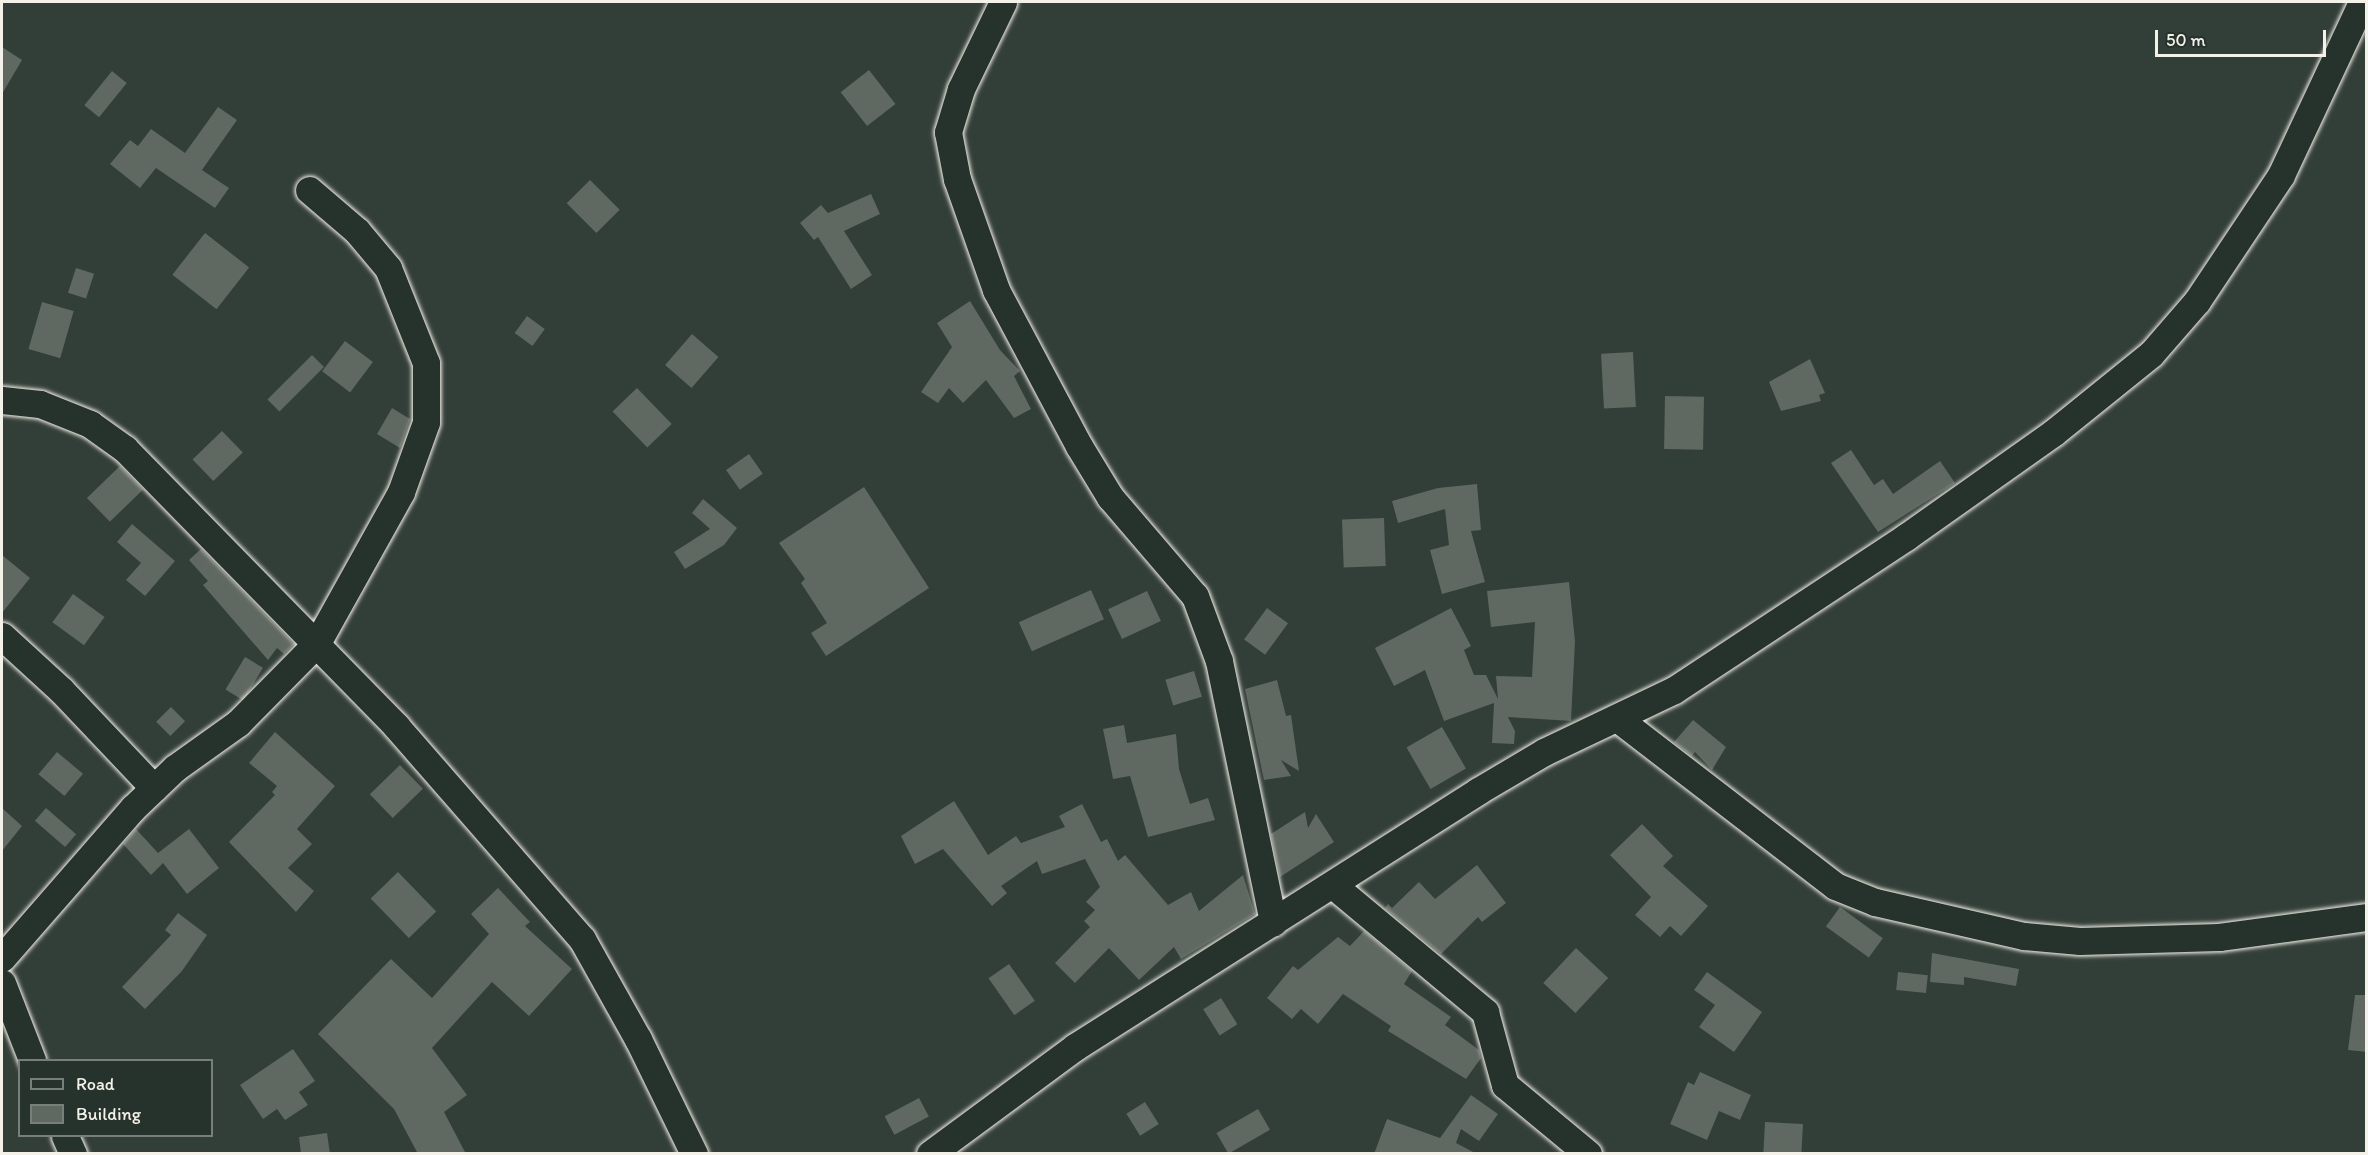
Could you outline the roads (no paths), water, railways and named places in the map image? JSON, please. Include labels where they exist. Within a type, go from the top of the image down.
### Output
[{"type":"street","points":[[1003,2],[961,89],[948,132],[957,179],[996,290],[1079,446],[1110,497],[1195,596],[1219,661],[1273,922]]},
{"type":"street","points":[[930,1154],[1075,1047],[1544,752],[1674,690],[1906,537],[2053,433],[2151,354],[2197,301],[2281,175],[2362,2]]},
{"type":"street","points":[[2,958],[154,788],[238,723],[317,643],[400,492],[426,422],[426,363],[388,267],[357,231],[309,190]]},
{"type":"street","points":[[2,400],[40,404],[90,424],[125,449],[317,643],[498,839],[582,939],[638,1039],[694,1154]]},
{"type":"street","points":[[2,636],[154,788]]},
{"type":"street","points":[[1617,718],[1835,886],[1875,902],[2024,936],[2080,941],[2219,938],[2367,917]]},
{"type":"street","points":[[1334,886],[1403,949],[1485,1012],[1505,1085],[1588,1154]]},
{"type":"street","points":[[2,983],[32,1059]]},
{"type":"street","points":[[65,1137],[73,1154]]}]
